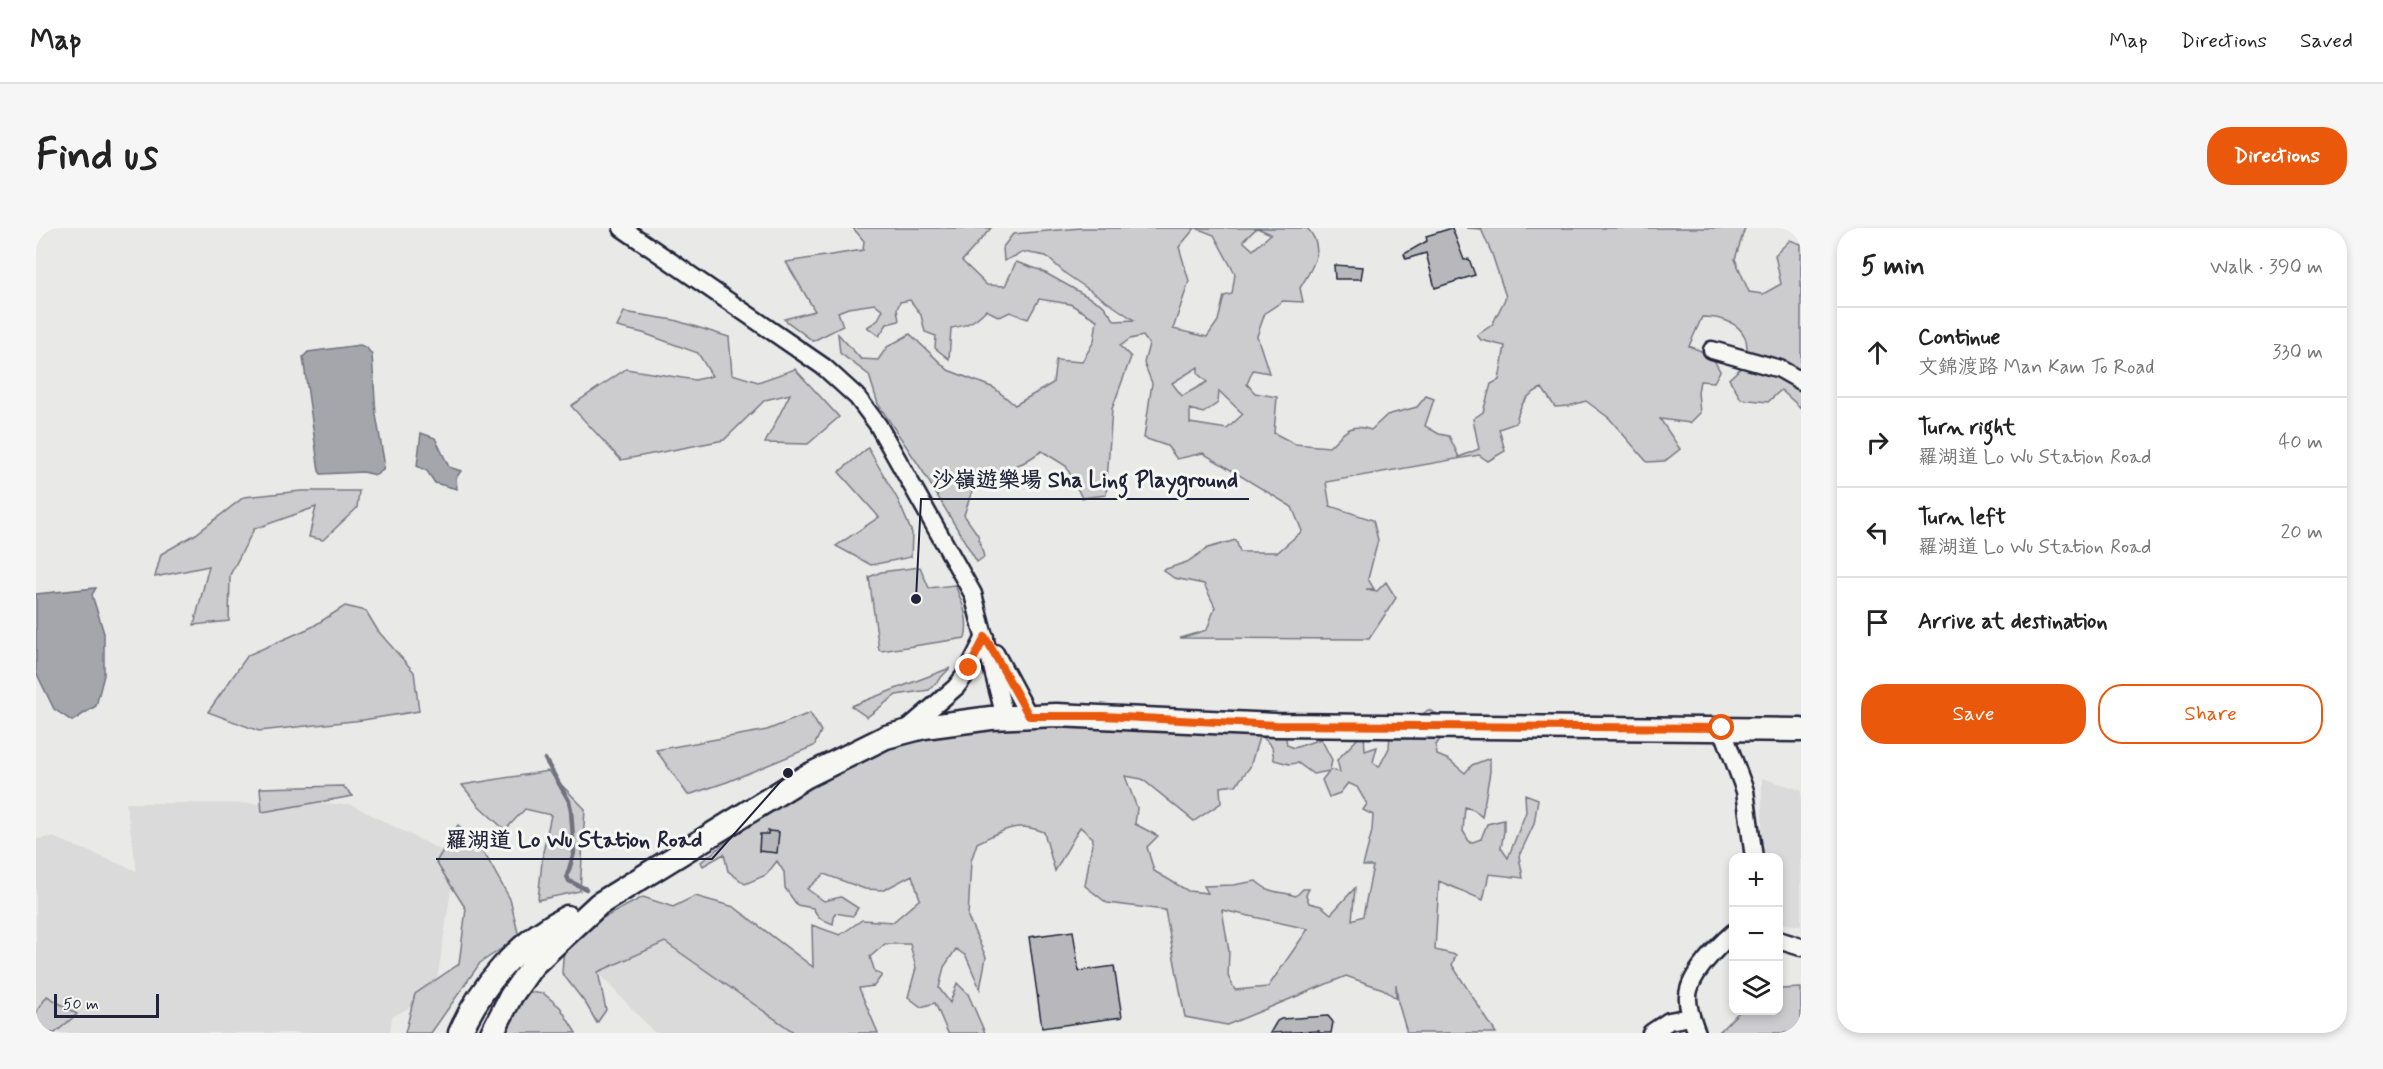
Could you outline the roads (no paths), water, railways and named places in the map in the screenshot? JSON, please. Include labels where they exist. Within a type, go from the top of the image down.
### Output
[{"type":"main road","points":[[460,1033],[476,1000],[490,981],[513,957],[552,926],[599,904],[805,777],[886,737],[924,727],[1005,717],[1103,716],[1276,725],[1801,730]]},
{"type":"main road","points":[[492,1033],[511,996],[533,965],[599,904]]},
{"type":"street","points":[[631,230],[824,367],[857,397],[878,425],[973,594],[1005,717]]},
{"type":"street","points":[[1712,350],[1780,369],[1801,381]]},
{"type":"street","points":[[985,637],[1029,716]]},
{"type":"street","points":[[903,732],[956,687],[966,674],[985,637]]},
{"type":"street","points":[[1722,728],[1745,791],[1753,853]]},
{"type":"street","points":[[1697,1033],[1691,1017],[1688,997],[1692,981],[1729,938]]},
{"type":"street","points":[[1783,941],[1801,947]]},
{"type":"street","points":[[1651,1033],[1669,1022],[1691,1017]]},
{"type":"waterway","points":[[545,759],[569,801],[571,810],[574,853],[567,876],[569,881],[586,889]]},
{"type":"place","name":"沙嶺遊樂場 Sha Ling Playground","points":[[916,599]]},
{"type":"place","name":"羅湖道 Lo Wu Station Road","points":[[788,773]]}]
